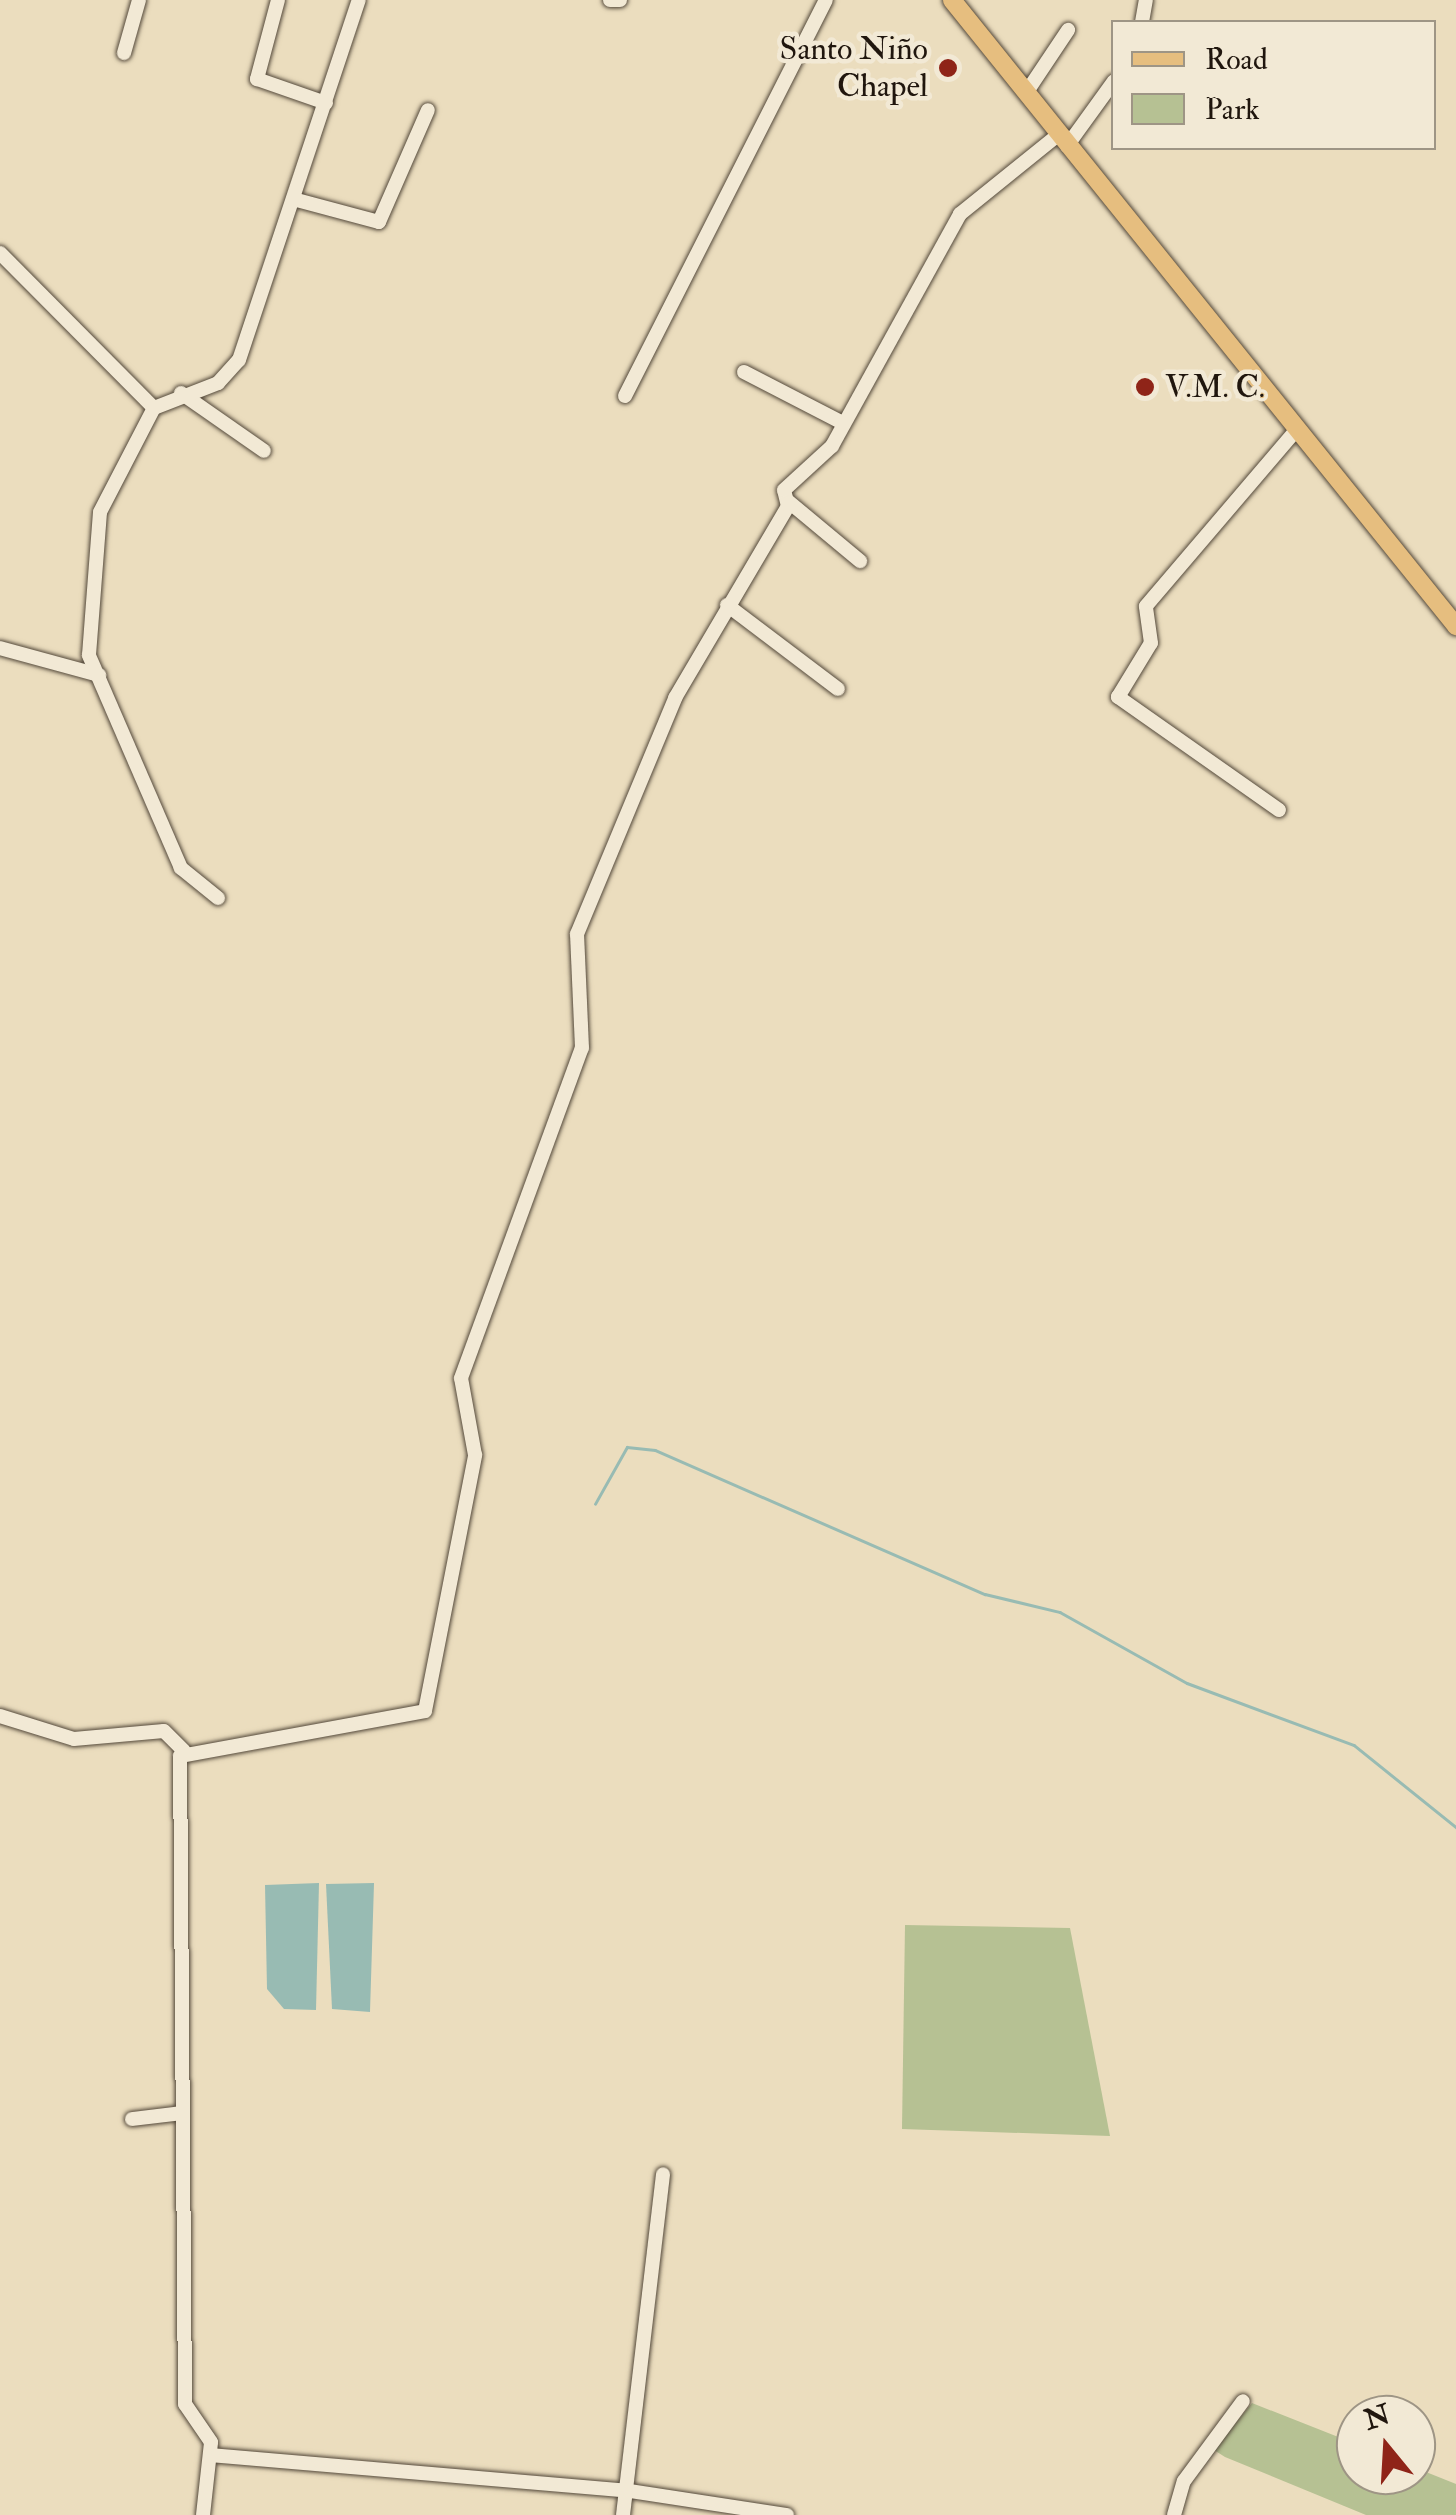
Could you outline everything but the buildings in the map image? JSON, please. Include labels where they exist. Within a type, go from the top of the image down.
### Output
[{"type":"main road","points":[[952,0],[1456,626]]},
{"type":"street","points":[[124,53],[140,0]]},
{"type":"street","points":[[278,0],[255,76],[326,103]]},
{"type":"street","points":[[218,898],[182,868],[87,645],[100,512],[154,408],[234,370],[359,0]]},
{"type":"street","points":[[610,0],[620,0]]},
{"type":"street","points":[[624,396],[826,0]]},
{"type":"street","points":[[1026,93],[1068,30]]},
{"type":"street","points":[[860,561],[788,501],[784,490],[814,470],[960,214],[1063,140],[1111,84]]},
{"type":"street","points":[[293,199],[379,222],[428,110]]},
{"type":"street","points":[[0,253],[154,408]]},
{"type":"street","points":[[744,372],[842,422]]},
{"type":"street","points":[[181,393],[264,451]]},
{"type":"street","points":[[1279,810],[1118,697],[1151,644],[1146,606],[1297,429]]},
{"type":"street","points":[[184,1751],[424,1711],[474,1455],[461,1378],[582,1048],[576,934],[675,698],[788,501]]},
{"type":"street","points":[[727,605],[838,689]]},
{"type":"street","points":[[0,648],[99,674]]},
{"type":"street","points":[[0,1716],[74,1738],[164,1732],[184,1751],[182,2113],[186,2404],[209,2434],[212,2455],[203,2515]]},
{"type":"street","points":[[132,2119],[182,2113]]},
{"type":"street","points":[[623,2515],[663,2174]]},
{"type":"street","points":[[1174,2515],[1184,2481],[1243,2401]]},
{"type":"street","points":[[212,2455],[623,2490],[787,2515]]},
{"type":"green space","points":[[905,1925],[1070,1928],[1110,2136],[902,2129]]},
{"type":"green space","points":[[1252,2403],[1336,2436],[1336,2495],[1436,2495],[1436,2476],[1456,2484],[1456,2515],[1366,2515],[1214,2450]]},
{"type":"water","points":[[319,1883],[316,2010],[284,2009],[267,1989],[265,1885]]},
{"type":"water","points":[[374,1883],[370,2012],[332,2009],[326,1884]]},
{"type":"waterway","points":[[595,1504],[627,1447],[655,1450],[985,1594],[1060,1612],[1187,1683],[1354,1745],[1456,1827]]},
{"type":"place","name":"Santo Niño Chapel","points":[[948,68]]},
{"type":"place","name":"V.M. C.","points":[[1145,387]]}]
